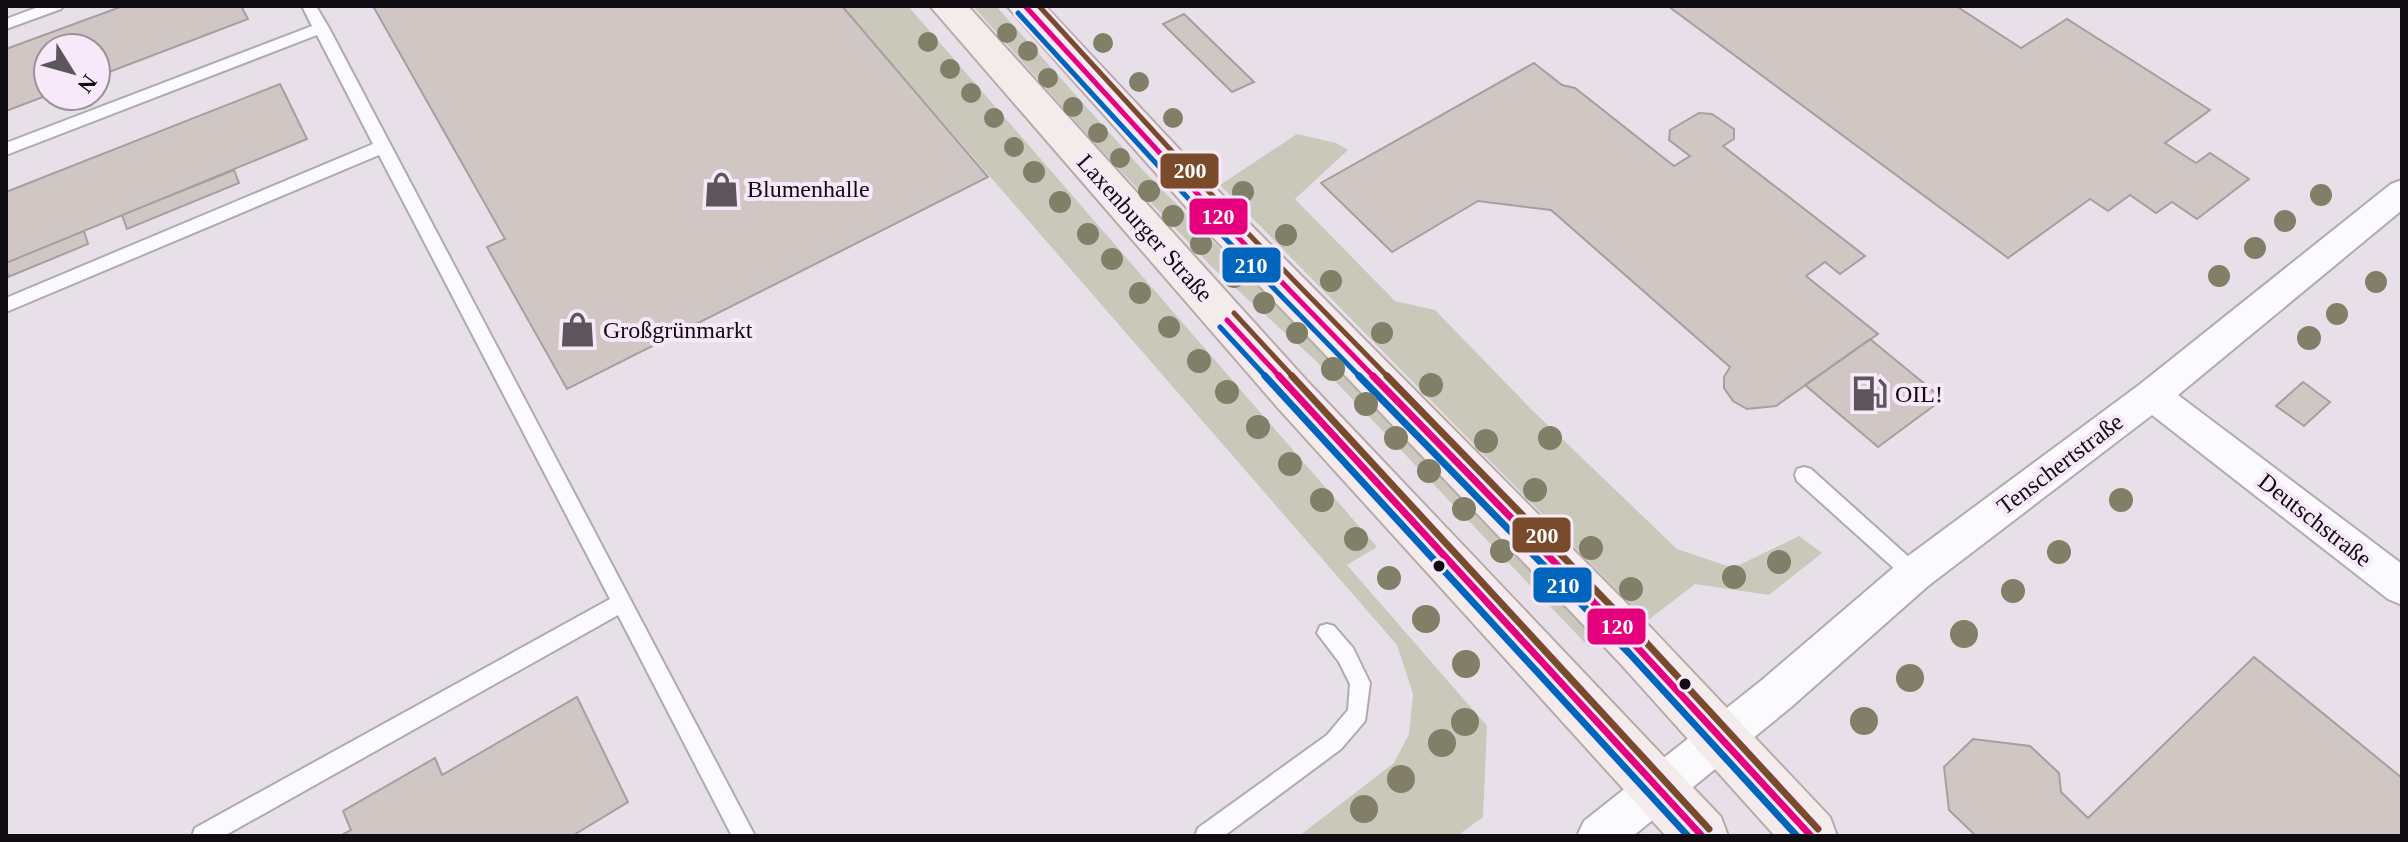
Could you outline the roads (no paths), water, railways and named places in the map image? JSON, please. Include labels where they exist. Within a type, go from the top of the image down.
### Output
[{"type":"main road","name":"Laxenburger Straße","points":[[948,6],[1293,395],[1702,836]]},
{"type":"main road","points":[[1025,6],[1226,225],[1636,646],[1811,836]]},
{"type":"street","name":"Tenschertstraße","points":[[1599,836],[1914,574],[2152,395],[2402,192]]},
{"type":"street","name":"Deutschstraße","points":[[2152,395],[2402,587]]},
{"type":"lane","points":[[6,24],[56,6]]},
{"type":"lane","points":[[309,6],[623,602],[736,833]]},
{"type":"lane","points":[[6,149],[322,28]]},
{"type":"lane","points":[[6,305],[384,146]]},
{"type":"lane","points":[[1804,475],[1914,574]]},
{"type":"lane","points":[[203,836],[623,602]]},
{"type":"lane","points":[[1206,836],[1334,742],[1358,714],[1360,683],[1346,655],[1327,633]]},
{"type":"place","name":"Blumenhalle","points":[[721,189]]},
{"type":"place","name":"Großgrünmarkt","points":[[577,330]]},
{"type":"place","name":"OIL!","points":[[1869,394]]}]
